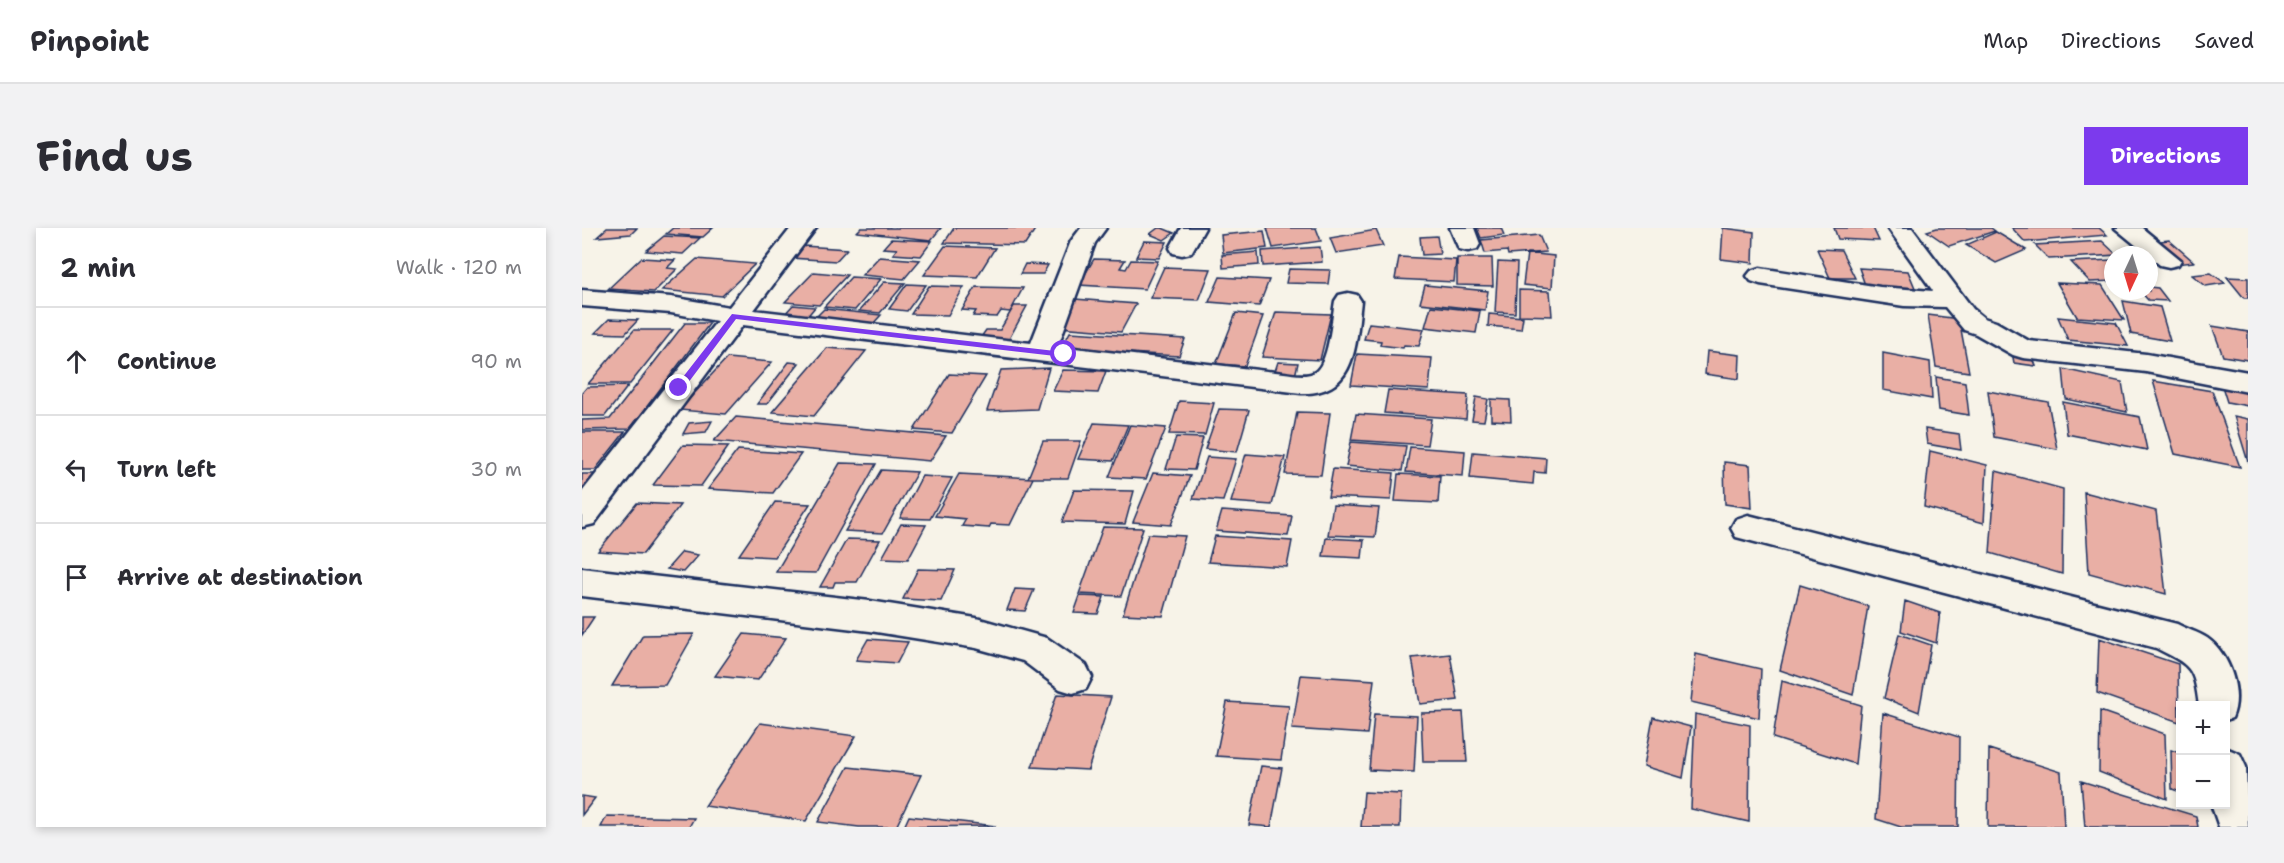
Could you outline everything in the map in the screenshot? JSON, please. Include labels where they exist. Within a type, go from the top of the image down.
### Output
[{"type":"street","points":[[582,515],[804,228]]},
{"type":"street","points":[[1042,352],[1083,241],[1094,228]]},
{"type":"street","points":[[1900,228],[1964,315],[1974,324],[1986,328],[2023,349],[2146,363],[2248,382]]},
{"type":"street","points":[[2127,228],[2169,260]]},
{"type":"street","points":[[1760,276],[1801,279],[1905,299],[1952,299]]},
{"type":"street","points":[[582,297],[671,305],[734,316],[1284,383],[1318,383],[1331,374],[1339,357],[1348,301]]},
{"type":"street","points":[[1748,528],[2164,635],[2195,650],[2213,671],[2217,701]]},
{"type":"street","points":[[582,582],[870,616],[976,633],[1034,649],[1072,677]]},
{"type":"street","points":[[2230,799],[2240,827]]},
{"type":"building","points":[[607,228],[637,228],[631,234],[597,237]]},
{"type":"building","points":[[673,228],[713,228],[703,237],[666,234]]},
{"type":"building","points":[[861,228],[941,228],[931,240],[857,232]]},
{"type":"building","points":[[954,228],[1036,228],[1025,245],[944,243]]},
{"type":"building","points":[[1158,228],[1174,233],[1164,240],[1150,234]]},
{"type":"building","points":[[1267,228],[1316,228],[1321,241],[1273,248]]},
{"type":"building","points":[[1477,228],[1501,228],[1504,235],[1481,238]]},
{"type":"building","points":[[1723,228],[1754,232],[1753,263],[1721,259]]},
{"type":"building","points":[[1834,228],[1873,228],[1879,241],[1838,239]]},
{"type":"building","points":[[1937,228],[1991,228],[1995,231],[1949,246],[1927,231]]},
{"type":"building","points":[[2012,228],[2099,228],[2107,235],[2025,242]]},
{"type":"building","points":[[1376,230],[1383,246],[1336,253],[1330,238]]},
{"type":"building","points":[[1264,231],[1267,248],[1223,253],[1221,235]]},
{"type":"building","points":[[1996,232],[2026,250],[1996,263],[1966,245]]},
{"type":"building","points":[[1539,235],[1546,252],[1508,255],[1507,251],[1485,253],[1481,240]]},
{"type":"building","points":[[664,236],[700,238],[683,254],[646,251]]},
{"type":"building","points":[[1437,236],[1440,254],[1422,255],[1420,237]]},
{"type":"building","points":[[891,239],[932,241],[921,256],[893,254],[897,249],[883,248]]},
{"type":"building","points":[[2169,240],[2194,262],[2176,264],[2151,242]]},
{"type":"building","points":[[1144,241],[1167,242],[1159,258],[1136,257]]},
{"type":"building","points":[[2102,241],[2107,246],[2104,246],[2104,256],[2049,259],[2035,245]]},
{"type":"building","points":[[803,246],[847,249],[836,261],[791,258]]},
{"type":"building","points":[[945,246],[995,248],[977,277],[924,275]]},
{"type":"building","points":[[1320,247],[1322,262],[1263,266],[1262,251]]},
{"type":"building","points":[[1817,249],[1841,250],[1855,278],[1830,278]]},
{"type":"building","points":[[1258,252],[1259,265],[1223,268],[1222,255]]},
{"type":"building","points":[[1527,253],[1554,256],[1552,288],[1523,285]]},
{"type":"building","points":[[879,257],[920,260],[904,279],[862,275]]},
{"type":"building","points":[[1399,257],[1456,260],[1454,282],[1395,279]]},
{"type":"building","points":[[641,258],[675,260],[667,268],[677,269],[654,292],[608,289]]},
{"type":"building","points":[[1457,258],[1492,258],[1493,286],[1457,285]]},
{"type":"building","points":[[697,259],[755,264],[722,296],[662,290]]},
{"type":"building","points":[[1094,259],[1125,260],[1120,268],[1126,269],[1131,260],[1158,261],[1145,289],[1079,285]]},
{"type":"building","points":[[2104,260],[2104,281],[2090,282],[2071,262]]},
{"type":"building","points":[[1498,262],[1517,263],[1515,313],[1495,312]]},
{"type":"building","points":[[1025,264],[1048,265],[1043,274],[1020,274]]},
{"type":"building","points":[[1164,267],[1211,269],[1199,300],[1150,298]]},
{"type":"building","points":[[1859,268],[1908,271],[1915,288],[1865,285]]},
{"type":"building","points":[[1289,269],[1330,270],[1328,284],[1286,283]]},
{"type":"building","points":[[814,272],[847,275],[819,305],[785,302]]},
{"type":"building","points":[[2211,273],[2225,283],[2206,286],[2192,275]]},
{"type":"building","points":[[851,277],[881,279],[855,310],[824,307]]},
{"type":"building","points":[[1220,277],[1269,280],[1259,306],[1209,302]]},
{"type":"building","points":[[2227,277],[2248,278],[2248,298],[2244,298]]},
{"type":"building","points":[[884,282],[905,283],[880,313],[859,311]]},
{"type":"building","points":[[2057,283],[2102,285],[2104,300],[2111,300],[2124,320],[2077,317]]},
{"type":"building","points":[[907,284],[926,285],[907,311],[889,309]]},
{"type":"building","points":[[1425,285],[1488,291],[1485,310],[1420,303]]},
{"type":"building","points":[[929,286],[964,287],[948,315],[911,314]]},
{"type":"building","points":[[976,287],[1023,288],[1010,312],[1001,311],[997,317],[973,316],[976,311],[962,310]]},
{"type":"building","points":[[2158,288],[2168,301],[2148,300],[2158,300]]},
{"type":"building","points":[[1519,290],[1550,291],[1552,316],[1519,315]]},
{"type":"building","points":[[1075,299],[1136,304],[1121,332],[1059,327]]},
{"type":"building","points":[[2123,301],[2160,307],[2170,341],[2131,334]]},
{"type":"building","points":[[793,305],[815,307],[806,318],[783,316]]},
{"type":"building","points":[[1014,306],[1027,306],[1009,339],[981,337],[986,330],[1000,330]]},
{"type":"building","points":[[1431,306],[1480,311],[1476,333],[1425,327]]},
{"type":"building","points":[[824,309],[881,315],[872,325],[815,318]]},
{"type":"building","points":[[1276,312],[1331,314],[1320,360],[1262,357]]},
{"type":"building","points":[[1236,313],[1263,316],[1245,366],[1216,364]]},
{"type":"building","points":[[1489,314],[1523,317],[1521,329],[1488,326]]},
{"type":"building","points":[[1928,315],[1959,319],[1969,372],[1936,367]]},
{"type":"building","points":[[2058,317],[2116,323],[2128,346],[2068,340]]},
{"type":"building","points":[[609,319],[638,320],[625,334],[595,333]]},
{"type":"building","points":[[685,323],[710,323],[630,429],[582,430],[582,420],[610,419]]},
{"type":"building","points":[[1369,323],[1424,329],[1419,346],[1404,345],[1403,348],[1380,345],[1381,341],[1364,339]]},
{"type":"building","points":[[2212,326],[2248,332],[2248,360],[2223,356]]},
{"type":"building","points":[[634,330],[673,330],[630,384],[588,384]]},
{"type":"building","points":[[1070,332],[1185,339],[1179,356],[1061,349]]},
{"type":"building","points":[[827,348],[866,351],[814,416],[772,412]]},
{"type":"building","points":[[1707,351],[1740,355],[1739,379],[1705,374]]},
{"type":"building","points":[[2012,352],[2032,355],[2036,366],[2014,363]]},
{"type":"building","points":[[1883,353],[1930,362],[1932,399],[1883,390]]},
{"type":"building","points":[[1357,354],[1432,358],[1429,390],[1351,385]]},
{"type":"building","points":[[727,358],[772,362],[726,414],[679,410]]},
{"type":"building","points":[[789,362],[799,363],[767,404],[757,404]]},
{"type":"building","points":[[1278,362],[1298,363],[1295,376],[1274,374]]},
{"type":"building","points":[[1049,368],[1037,409],[987,411],[1001,370]]},
{"type":"building","points":[[2063,369],[2122,382],[2127,412],[2066,399]]},
{"type":"building","points":[[1063,370],[1106,371],[1098,393],[1053,391]]},
{"type":"building","points":[[949,374],[986,376],[952,433],[914,430]]},
{"type":"building","points":[[1936,377],[1965,382],[1969,415],[1939,410]]},
{"type":"building","points":[[2153,381],[2212,391],[2240,467],[2175,454]]},
{"type":"building","points":[[2221,383],[2245,388],[2248,406],[2227,402]]},
{"type":"building","points":[[628,386],[605,416],[582,416],[582,393],[587,387]]},
{"type":"building","points":[[1388,390],[1468,395],[1466,419],[1384,413]]},
{"type":"building","points":[[1988,391],[2048,402],[2057,449],[1994,437]]},
{"type":"building","points":[[1476,397],[1488,399],[1484,421],[1472,420]]},
{"type":"building","points":[[1491,399],[1510,400],[1511,421],[1491,420]]},
{"type":"building","points":[[1179,401],[1214,403],[1205,435],[1169,434]]},
{"type":"building","points":[[2063,402],[2140,417],[2147,450],[2067,434]]},
{"type":"building","points":[[1219,409],[1249,410],[1237,452],[1205,449]]},
{"type":"building","points":[[1297,412],[1330,413],[1321,475],[1285,474]]},
{"type":"building","points":[[1356,414],[1431,419],[1427,445],[1351,440]]},
{"type":"building","points":[[2234,416],[2248,419],[2248,462]]},
{"type":"building","points":[[736,417],[946,436],[930,461],[714,441]]},
{"type":"building","points":[[712,421],[706,432],[683,434],[689,423]]},
{"type":"building","points":[[1094,423],[1128,425],[1113,461],[1078,459]]},
{"type":"building","points":[[1130,425],[1166,428],[1146,479],[1109,477]]},
{"type":"building","points":[[1925,429],[1959,434],[1961,450],[1927,444]]},
{"type":"building","points":[[582,432],[625,432],[595,470],[582,470]]},
{"type":"building","points":[[1176,437],[1203,438],[1194,470],[1166,469]]},
{"type":"building","points":[[1043,441],[1081,441],[1068,478],[1028,478]]},
{"type":"building","points":[[1351,442],[1406,446],[1402,471],[1346,466]]},
{"type":"building","points":[[683,445],[729,446],[701,486],[653,485]]},
{"type":"building","points":[[1410,447],[1465,451],[1463,476],[1406,472]]},
{"type":"building","points":[[738,450],[801,454],[773,493],[708,489]]},
{"type":"building","points":[[1930,451],[1987,465],[1984,523],[1924,507]]},
{"type":"building","points":[[1473,452],[1546,458],[1545,473],[1534,472],[1533,484],[1470,478]]},
{"type":"building","points":[[1246,454],[1285,457],[1272,505],[1231,502]]},
{"type":"building","points":[[1207,457],[1236,459],[1223,501],[1193,499]]},
{"type":"building","points":[[1724,462],[1750,465],[1752,508],[1725,504]]},
{"type":"building","points":[[840,463],[876,464],[816,573],[776,572]]},
{"type":"building","points":[[1333,469],[1394,473],[1391,500],[1328,497]]},
{"type":"building","points":[[881,470],[917,472],[883,533],[845,531]]},
{"type":"building","points":[[1996,471],[2063,489],[2062,574],[1990,553]]},
{"type":"building","points":[[1153,473],[1190,476],[1171,525],[1133,522]]},
{"type":"building","points":[[582,474],[598,474],[582,494]]},
{"type":"building","points":[[959,474],[1033,478],[1010,525],[991,524],[989,528],[962,526],[966,519],[935,516]]},
{"type":"building","points":[[1398,474],[1440,476],[1438,503],[1395,501]]},
{"type":"building","points":[[922,476],[952,478],[930,519],[900,518]]},
{"type":"building","points":[[1074,490],[1134,491],[1125,524],[1062,522]]},
{"type":"building","points":[[2084,492],[2156,511],[2166,594],[2089,573]]},
{"type":"building","points":[[775,502],[810,504],[775,557],[739,555]]},
{"type":"building","points":[[637,503],[680,505],[643,554],[598,551]]},
{"type":"building","points":[[1333,505],[1379,508],[1375,537],[1328,535]]},
{"type":"building","points":[[1222,511],[1292,516],[1288,536],[1216,531]]},
{"type":"building","points":[[901,524],[926,525],[908,559],[882,558]]},
{"type":"building","points":[[1103,527],[1143,528],[1121,596],[1079,594]]},
{"type":"building","points":[[1148,534],[1185,536],[1163,616],[1123,614]]},
{"type":"building","points":[[1215,536],[1292,541],[1287,567],[1208,562]]},
{"type":"building","points":[[1326,538],[1364,540],[1362,558],[1323,556]]},
{"type":"building","points":[[847,539],[880,540],[857,582],[835,582],[833,587],[820,587]]},
{"type":"building","points":[[682,552],[698,555],[683,572],[667,569]]},
{"type":"building","points":[[918,569],[955,570],[941,601],[903,599]]},
{"type":"building","points":[[1800,585],[1868,606],[1853,695],[1780,670]]},
{"type":"building","points":[[1015,589],[1034,590],[1025,611],[1007,610]]},
{"type":"building","points":[[1080,596],[1104,597],[1098,614],[1074,613]]},
{"type":"building","points":[[1905,601],[1940,613],[1936,643],[1901,631]]},
{"type":"building","points":[[582,617],[594,617],[582,635]]},
{"type":"building","points":[[694,634],[665,685],[612,686],[643,635]]},
{"type":"building","points":[[744,634],[786,638],[758,680],[715,676]]},
{"type":"building","points":[[1899,634],[1931,645],[1919,712],[1884,698]]},
{"type":"building","points":[[2099,638],[2178,664],[2179,701],[2176,701],[2176,721],[2097,693]]},
{"type":"building","points":[[868,639],[908,642],[897,663],[856,660]]},
{"type":"building","points":[[1450,654],[1458,700],[1420,704],[1412,658]]},
{"type":"building","points":[[1696,654],[1761,669],[1759,718],[1691,702]]},
{"type":"building","points":[[1301,675],[1374,680],[1367,734],[1292,729]]},
{"type":"building","points":[[1782,681],[1861,705],[1855,764],[1773,738]]},
{"type":"building","points":[[1057,694],[1111,697],[1088,770],[1032,767]]},
{"type":"building","points":[[1227,702],[1289,706],[1281,760],[1216,756]]},
{"type":"building","points":[[2100,711],[2165,734],[2167,799],[2099,772]]},
{"type":"building","points":[[1463,712],[1467,762],[1423,762],[1421,713]]},
{"type":"building","points":[[1883,713],[1959,737],[1958,827],[1901,827],[1876,819]]},
{"type":"building","points":[[1374,714],[1417,716],[1414,772],[1369,770]]},
{"type":"building","points":[[1695,714],[1750,725],[1749,822],[1691,809]]},
{"type":"building","points":[[1653,717],[1691,727],[1683,778],[1644,766]]},
{"type":"building","points":[[760,723],[856,736],[806,821],[705,806]]},
{"type":"building","points":[[1989,749],[2061,772],[2064,827],[1988,827]]},
{"type":"building","points":[[2171,750],[2176,752],[2176,790],[2172,789]]},
{"type":"building","points":[[1261,766],[1282,768],[1271,827],[1249,825]]},
{"type":"building","points":[[848,767],[921,775],[896,827],[859,827],[818,822]]},
{"type":"building","points":[[2081,781],[2196,816],[2198,827],[2085,827]]},
{"type":"building","points":[[1364,792],[1401,794],[1400,827],[1361,827]]},
{"type":"building","points":[[582,796],[595,798],[582,815]]},
{"type":"building","points":[[607,816],[694,818],[689,827],[601,827]]},
{"type":"building","points":[[909,816],[996,826],[904,827]]},
{"type":"route","points":[[679,388],[734,316],[1064,354]]}]
